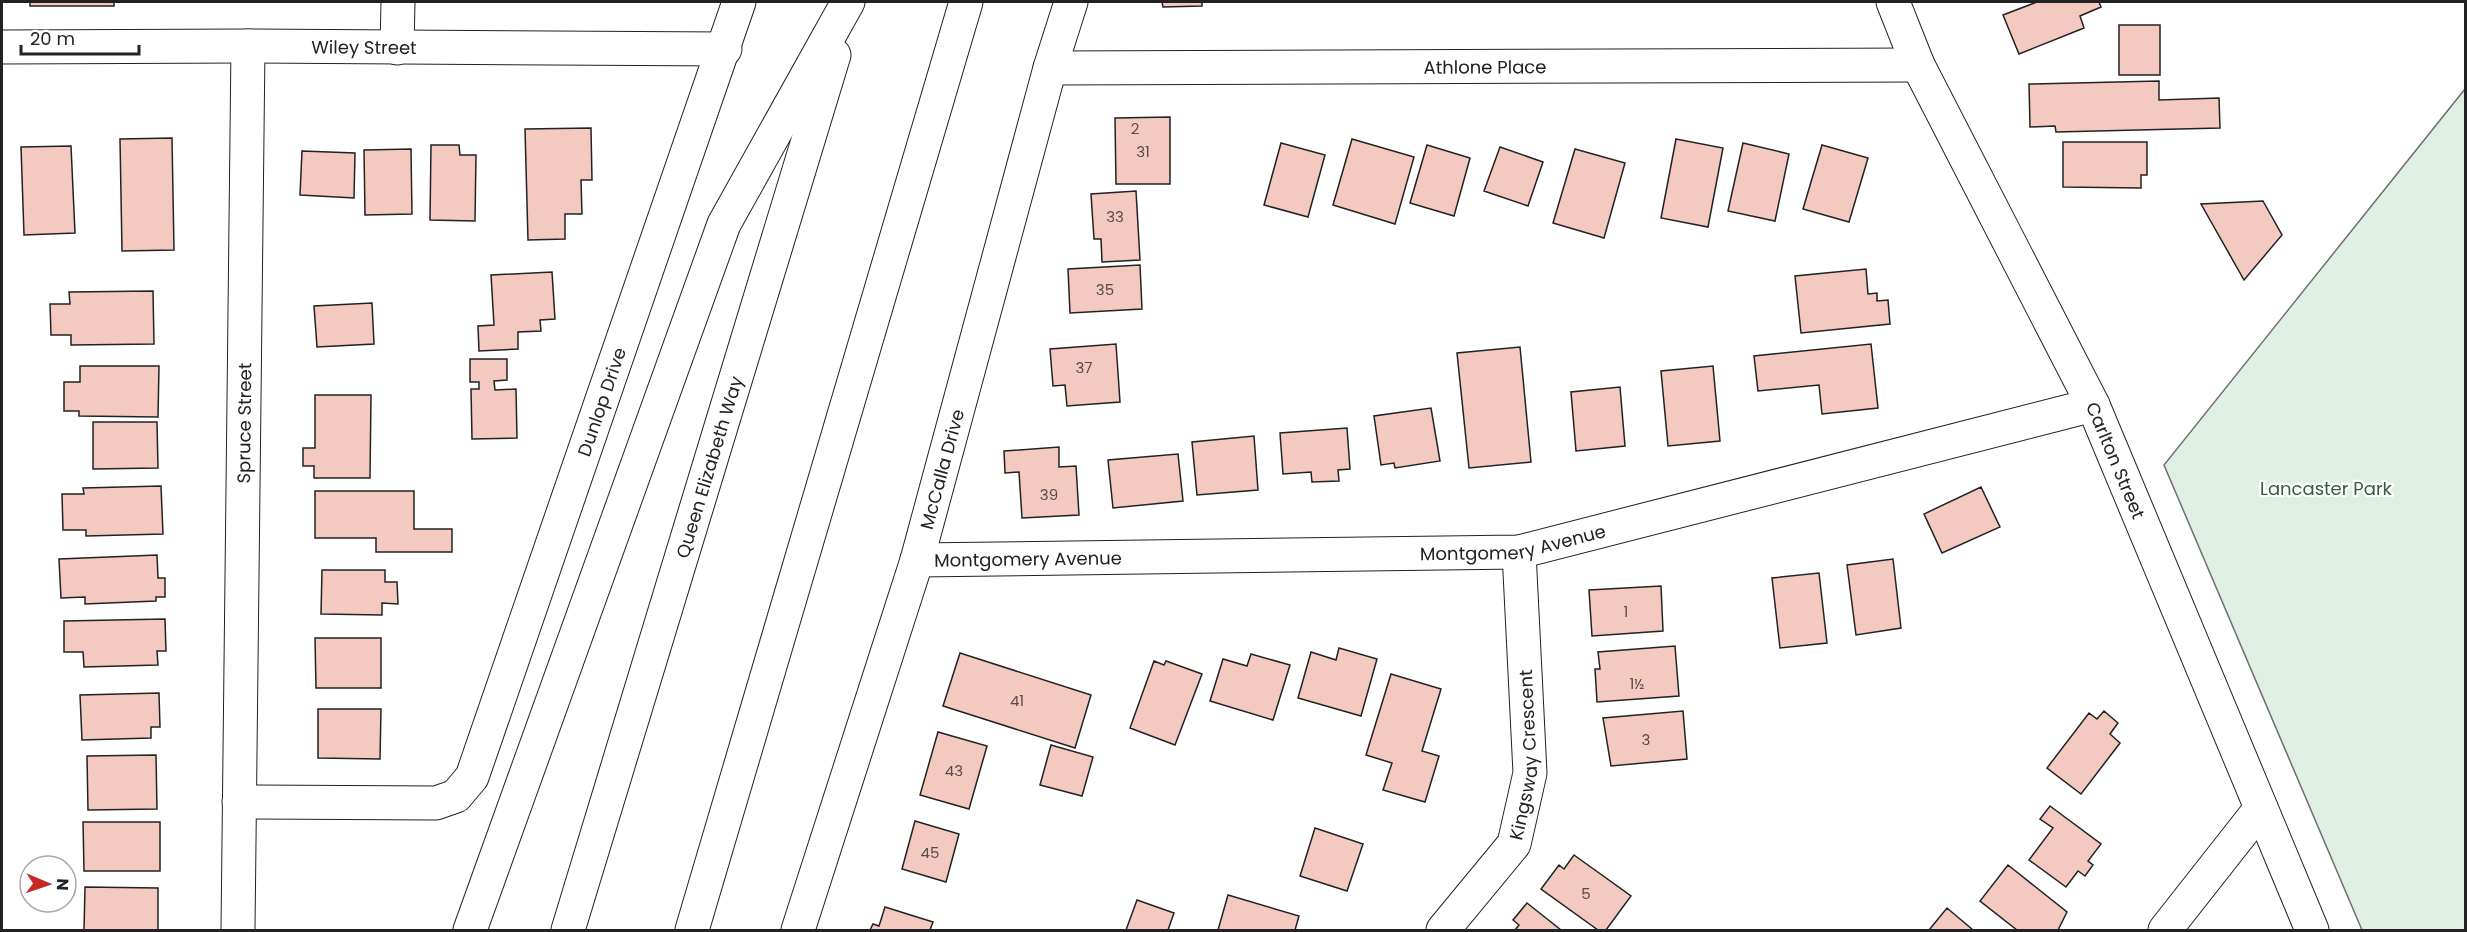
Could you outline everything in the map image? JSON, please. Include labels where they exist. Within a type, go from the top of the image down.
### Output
[{"type":"main road","points":[[397,48],[398,2]]},
{"type":"main road","name":"Dunlop Drive","points":[[239,802],[436,803],[456,796],[472,777],[725,49],[739,2]]},
{"type":"main road","points":[[470,930],[724,224],[849,2]]},
{"type":"main road","name":"Queen Elizabeth Way","points":[[568,930],[849,2]]},
{"type":"main road","points":[[692,930],[966,2]]},
{"type":"main road","name":"McCalla Drive","points":[[798,930],[916,560],[1050,68],[1071,2]]},
{"type":"main road","name":"Carlton Street","points":[[1893,2],[1918,65],[2093,405],[2312,930]]},
{"type":"main road","name":"Spruce Street","points":[[238,930],[248,46]]},
{"type":"main road","name":"Wiley Street","points":[[2,47],[725,49]]},
{"type":"main road","name":"Athlone Place","points":[[1050,68],[1918,65]]},
{"type":"main road","name":"Montgomery Avenue","points":[[916,560],[1519,552],[2093,405]]},
{"type":"main road","name":"Kingsway Crescent","points":[[1443,930],[1514,844],[1530,773],[1519,552]]},
{"type":"main road","points":[[2165,930],[2261,808]]},
{"type":"green space","name":"Lancaster Park","points":[[2465,89],[2465,930],[2362,930],[2164,465]]},
{"type":"building","points":[[30,2],[114,2],[114,6],[30,6]]},
{"type":"building","points":[[1162,2],[1202,2],[1202,6],[1163,7]]},
{"type":"building","points":[[2037,2],[2099,2],[2101,7],[2080,16],[2084,28],[2019,54],[2003,15]]},
{"type":"building","points":[[2119,25],[2160,25],[2160,75],[2119,75]]},
{"type":"building","points":[[2159,81],[2159,100],[2219,98],[2220,128],[2056,132],[2055,126],[2030,127],[2029,84]]},
{"type":"building","points":[[1170,117],[1170,184],[1116,184],[1115,118]]},
{"type":"building","points":[[591,128],[592,180],[581,180],[582,214],[565,214],[565,239],[528,240],[525,129]]},
{"type":"building","points":[[172,138],[174,250],[122,251],[120,139]]},
{"type":"building","points":[[1352,139],[1414,157],[1395,224],[1333,205]]},
{"type":"building","points":[[1676,139],[1723,148],[1708,227],[1661,218]]},
{"type":"building","points":[[2063,142],[2147,142],[2147,175],[2141,175],[2141,188],[2063,187]]},
{"type":"building","points":[[1281,143],[1325,155],[1308,217],[1264,205]]},
{"type":"building","points":[[1743,143],[1789,154],[1775,221],[1728,211]]},
{"type":"building","points":[[431,145],[459,145],[460,155],[476,155],[475,221],[430,220]]},
{"type":"building","points":[[1427,145],[1470,158],[1454,216],[1410,203]]},
{"type":"building","points":[[1822,145],[1868,158],[1849,222],[1803,209]]},
{"type":"building","points":[[71,146],[75,233],[24,235],[21,147]]},
{"type":"building","points":[[1500,147],[1543,162],[1528,206],[1484,191]]},
{"type":"building","points":[[411,149],[412,214],[365,215],[364,150]]},
{"type":"building","points":[[1575,149],[1625,163],[1604,238],[1553,223]]},
{"type":"building","points":[[302,151],[355,153],[354,198],[300,195]]},
{"type":"building","points":[[1136,191],[1140,260],[1102,262],[1101,239],[1094,239],[1091,194]]},
{"type":"building","points":[[2263,201],[2282,235],[2244,280],[2201,204]]},
{"type":"building","points":[[1140,265],[1142,309],[1070,313],[1068,269]]},
{"type":"building","points":[[1866,269],[1868,294],[1877,293],[1877,301],[1888,300],[1890,324],[1801,333],[1795,276]]},
{"type":"building","points":[[552,272],[555,319],[540,320],[541,331],[518,332],[518,349],[479,351],[478,326],[494,325],[491,275]]},
{"type":"building","points":[[153,291],[154,344],[71,345],[71,335],[51,335],[50,304],[70,304],[69,292]]},
{"type":"building","points":[[372,303],[374,344],[317,347],[314,306]]},
{"type":"building","points":[[1116,344],[1120,402],[1067,406],[1065,385],[1053,386],[1050,349]]},
{"type":"building","points":[[1871,344],[1878,408],[1822,414],[1819,385],[1758,391],[1754,356]]},
{"type":"building","points":[[1520,347],[1531,462],[1469,468],[1457,353]]},
{"type":"building","points":[[470,359],[507,359],[507,380],[494,381],[495,390],[516,389],[517,438],[472,439],[471,389],[479,389],[479,382],[470,382]]},
{"type":"building","points":[[80,366],[159,366],[158,417],[79,416],[79,411],[64,411],[64,382],[80,382]]},
{"type":"building","points":[[1713,366],[1720,441],[1668,446],[1661,371]]},
{"type":"building","points":[[1620,387],[1625,446],[1576,451],[1571,392]]},
{"type":"building","points":[[315,395],[371,395],[370,478],[314,478],[314,466],[303,466],[303,448],[315,448]]},
{"type":"building","points":[[1431,408],[1440,461],[1395,468],[1394,463],[1381,465],[1374,416]]},
{"type":"building","points":[[93,422],[157,422],[158,468],[93,469]]},
{"type":"building","points":[[1347,428],[1350,469],[1338,470],[1339,481],[1312,482],[1311,472],[1283,474],[1280,433]]},
{"type":"building","points":[[1254,436],[1258,490],[1197,495],[1192,442]]},
{"type":"building","points":[[1059,447],[1059,467],[1076,466],[1079,515],[1022,518],[1019,472],[1005,473],[1004,451]]},
{"type":"building","points":[[1178,454],[1183,501],[1113,508],[1108,460]]},
{"type":"building","points":[[161,486],[163,534],[86,536],[86,530],[63,530],[62,494],[84,494],[83,488]]},
{"type":"building","points":[[1981,487],[2000,527],[1942,553],[1924,514]]},
{"type":"building","points":[[315,491],[414,491],[414,529],[452,529],[452,552],[376,552],[376,538],[315,538]]},
{"type":"building","points":[[157,555],[158,578],[165,578],[165,597],[156,597],[156,601],[85,604],[85,597],[61,598],[59,559]]},
{"type":"building","points":[[1893,559],[1901,628],[1856,635],[1847,565]]},
{"type":"building","points":[[322,570],[385,570],[385,582],[397,582],[398,604],[382,603],[382,615],[321,614]]},
{"type":"building","points":[[1819,573],[1827,643],[1780,648],[1772,578]]},
{"type":"building","points":[[1661,586],[1663,631],[1592,636],[1589,590]]},
{"type":"building","points":[[165,619],[166,651],[157,651],[158,665],[84,667],[83,652],[64,652],[64,621]]},
{"type":"building","points":[[315,638],[381,638],[381,688],[316,688]]},
{"type":"building","points":[[1675,646],[1679,696],[1597,702],[1595,669],[1600,669],[1598,652]]},
{"type":"building","points":[[1339,648],[1377,659],[1361,716],[1298,698],[1311,652],[1336,660]]},
{"type":"building","points":[[960,653],[1091,695],[1075,748],[943,706]]},
{"type":"building","points":[[1251,654],[1290,665],[1273,720],[1210,701],[1223,659],[1247,666]]},
{"type":"building","points":[[1154,661],[1164,665],[1166,661],[1202,674],[1175,745],[1130,728]]},
{"type":"building","points":[[1391,674],[1441,689],[1422,751],[1439,756],[1425,802],[1383,790],[1392,763],[1366,755]]},
{"type":"building","points":[[159,693],[160,727],[151,727],[151,738],[82,740],[80,695]]},
{"type":"building","points":[[318,709],[381,709],[380,759],[318,758]]},
{"type":"building","points":[[1683,711],[1687,759],[1611,766],[1603,718]]},
{"type":"building","points":[[2104,711],[2118,723],[2110,734],[2120,743],[2081,794],[2047,768],[2089,713],[2097,719]]},
{"type":"building","points":[[938,732],[987,746],[969,809],[920,795]]},
{"type":"building","points":[[1051,745],[1093,757],[1082,796],[1040,785]]},
{"type":"building","points":[[156,755],[157,809],[88,810],[87,756]]},
{"type":"building","points":[[2050,806],[2101,844],[2088,861],[2093,865],[2085,876],[2078,871],[2066,887],[2029,860],[2053,828],[2040,819]]},
{"type":"building","points":[[915,821],[959,834],[946,882],[902,869]]},
{"type":"building","points":[[83,822],[160,822],[160,871],[84,871]]},
{"type":"building","points":[[1315,828],[1363,844],[1347,891],[1300,876]]},
{"type":"building","points":[[1574,855],[1631,896],[1606,930],[1598,930],[1541,889],[1559,865],[1564,869]]},
{"type":"building","points":[[2008,865],[2067,912],[2058,930],[2017,930],[1980,901]]},
{"type":"building","points":[[85,887],[158,888],[158,930],[84,930]]},
{"type":"building","points":[[1228,895],[1299,916],[1295,930],[1218,930]]},
{"type":"building","points":[[1137,900],[1174,913],[1168,930],[1126,930]]},
{"type":"building","points":[[1527,903],[1561,930],[1515,930],[1519,925],[1513,920]]},
{"type":"building","points":[[885,907],[933,922],[930,930],[870,930],[873,924],[879,926]]},
{"type":"building","points":[[1947,908],[1973,930],[1929,930]]}]
